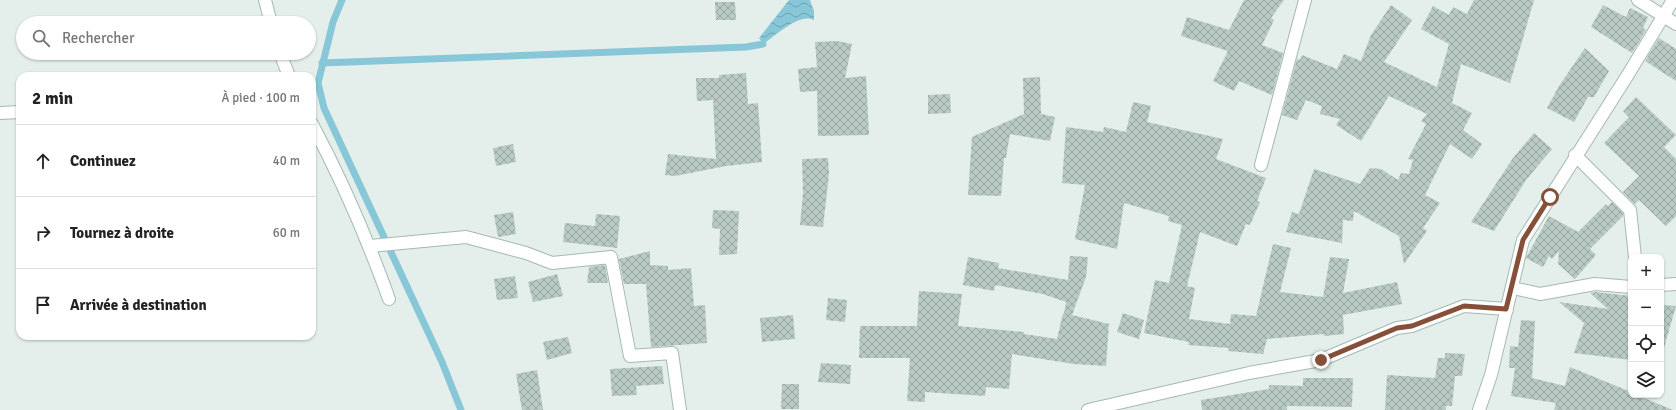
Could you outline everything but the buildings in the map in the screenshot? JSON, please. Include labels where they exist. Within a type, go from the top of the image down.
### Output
[{"type":"street","points":[[265,0],[270,16]]},
{"type":"street","points":[[1261,165],[1305,0]]},
{"type":"street","points":[[1638,0],[1676,24]]},
{"type":"street","points":[[1479,410],[1491,374],[1506,309],[1513,288],[1523,240],[1673,0]]},
{"type":"street","points":[[282,60],[287,72]]},
{"type":"street","points":[[0,113],[16,112]]},
{"type":"street","points":[[316,132],[352,204],[370,246],[389,299]]},
{"type":"street","points":[[1575,155],[1630,210],[1636,254]]},
{"type":"street","points":[[370,246],[466,237],[526,252],[552,263],[611,257],[630,356],[672,353],[680,410]]},
{"type":"street","points":[[1513,288],[1540,294],[1595,284],[1628,287]]},
{"type":"street","points":[[1664,285],[1676,284]]},
{"type":"street","points":[[1088,410],[1249,373],[1321,360],[1397,328],[1412,326],[1464,306],[1506,309]]},
{"type":"water","points":[[789,0],[810,0],[814,11],[814,20],[808,18],[795,22],[763,44],[759,38]]},
{"type":"waterway","points":[[342,0],[333,22],[318,83],[324,108],[442,362],[461,410]]},
{"type":"waterway","points":[[322,63],[746,47],[763,44]]},
{"type":"route","points":[[1321,360],[1397,328],[1412,326],[1464,306],[1506,309],[1513,288],[1523,240],[1550,197]]}]
